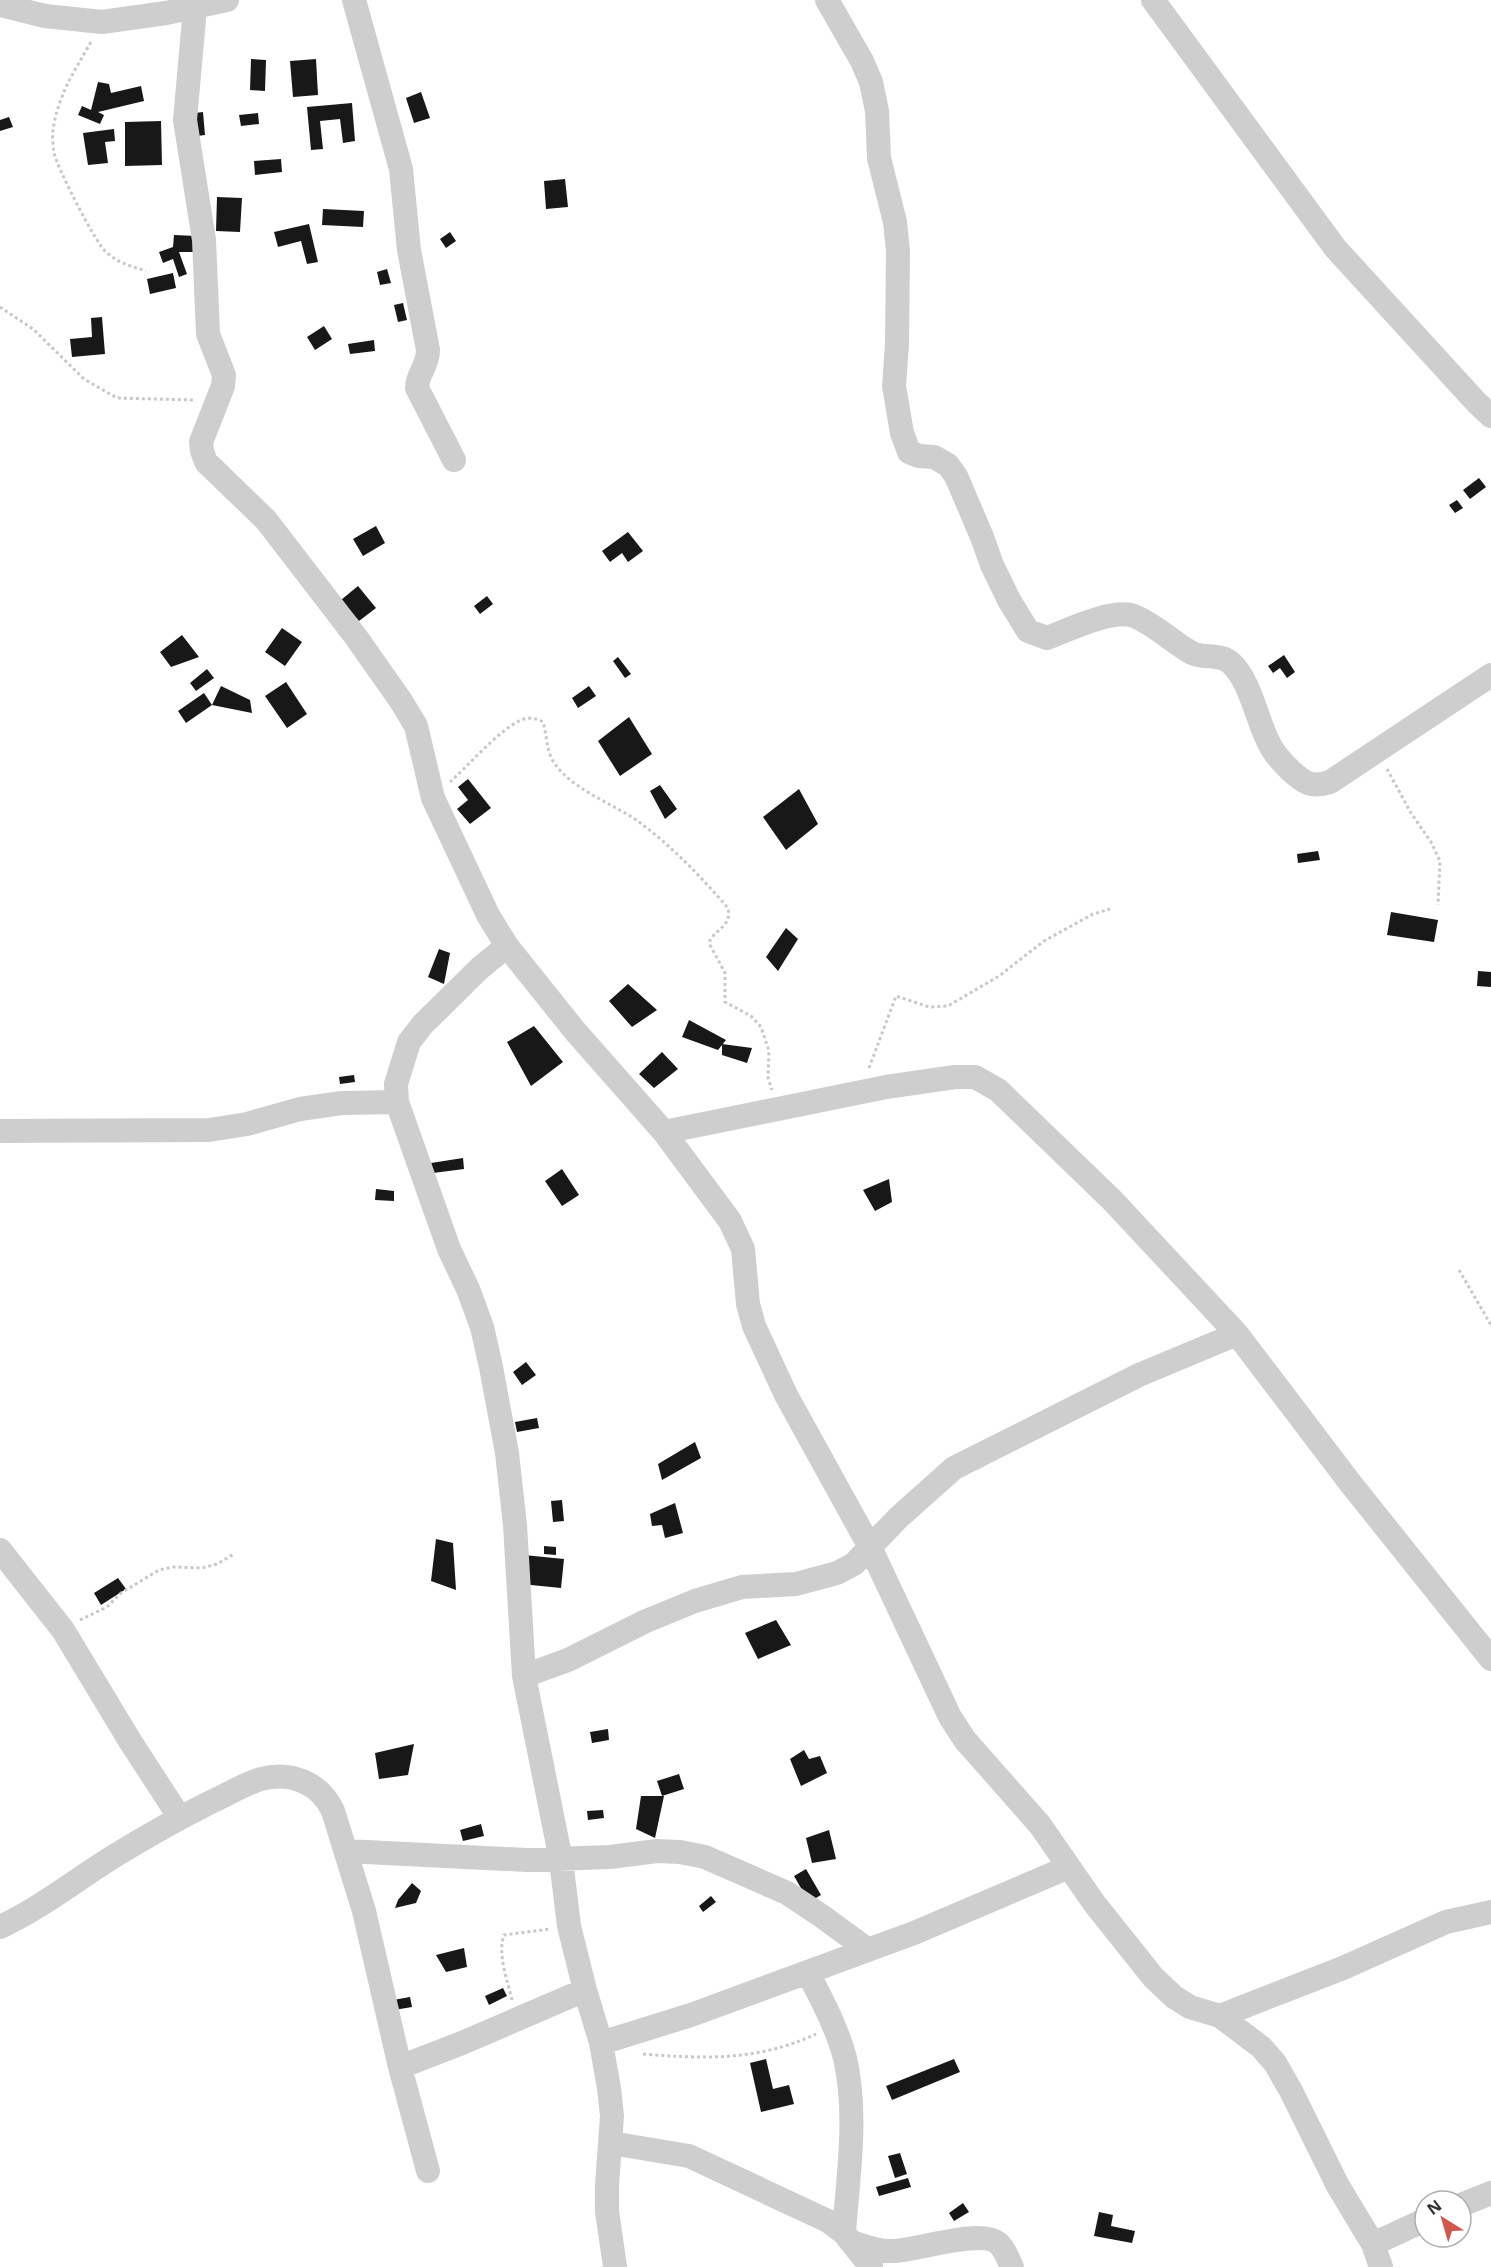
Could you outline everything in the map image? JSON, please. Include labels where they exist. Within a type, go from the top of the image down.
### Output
[{"type":"street","points":[[2,4],[45,16],[102,22],[163,6],[195,8],[227,0]]},
{"type":"street","points":[[354,0],[401,169],[409,250],[428,350],[428,361],[417,380],[417,388],[454,460]]},
{"type":"street","points":[[827,0],[871,82],[877,111],[879,158],[895,222],[898,251],[894,386],[902,434],[909,452],[919,456],[934,457],[948,465],[956,476],[992,565],[1009,600],[1028,631],[1047,638],[1093,621],[1117,615],[1132,615],[1194,654],[1226,659],[1233,664],[1244,681],[1271,747],[1301,780],[1317,786],[1330,782],[1491,675]]},
{"type":"street","points":[[1153,0],[1336,249],[1491,416]]},
{"type":"street","points":[[195,8],[184,120],[204,240],[208,334],[224,375],[223,386],[201,442],[206,462],[266,520],[382,671],[416,726],[433,798],[488,915],[507,946],[575,1031],[664,1132],[730,1221],[743,1248],[748,1304],[754,1326],[786,1395],[871,1549],[950,1717],[965,1740],[1040,1825],[1094,1904],[1153,1977],[1174,1997],[1190,2007],[1220,2016],[1261,2047],[1275,2063],[1338,2186],[1372,2244],[1381,2267]]},
{"type":"street","points":[[507,946],[480,968],[423,1024],[410,1042],[396,1084],[397,1102],[449,1249],[468,1289],[482,1327],[491,1367],[507,1453],[515,1525],[524,1676],[561,1860],[569,1926],[601,2043],[609,2088],[611,2143],[607,2211],[615,2267]]},
{"type":"street","points":[[664,1132],[954,1077],[975,1077],[998,1090],[1112,1200],[1237,1334],[1351,1484],[1491,1659]]},
{"type":"street","points":[[0,1131],[209,1130],[247,1124],[300,1109],[342,1103],[397,1102]]},
{"type":"street","points":[[524,1676],[568,1660],[646,1621],[695,1600],[742,1587],[811,1581],[837,1573],[854,1564],[871,1549],[898,1518],[954,1468],[1139,1375],[1237,1334]]},
{"type":"street","points":[[0,1550],[63,1630],[180,1818]]},
{"type":"street","points":[[0,1928],[180,1818],[262,1779],[292,1778],[316,1786],[327,1798],[364,1911],[400,2067],[428,2171]]},
{"type":"street","points":[[346,1851],[436,1854],[490,1859],[561,1860],[657,1851],[680,1852],[705,1857],[787,1893],[868,1950]]},
{"type":"street","points":[[601,2043],[691,2015],[914,1933],[1069,1867]]},
{"type":"street","points":[[1220,2016],[1343,1968],[1446,1922],[1491,1912]]},
{"type":"street","points":[[807,1973],[834,2025],[844,2057],[850,2095],[851,2127],[848,2237],[871,2267]]},
{"type":"street","points":[[400,2067],[585,1990]]},
{"type":"street","points":[[611,2143],[689,2156],[818,2215],[848,2237],[874,2249],[890,2252],[904,2251],[976,2237],[991,2239],[998,2243],[1012,2267]]},
{"type":"street","points":[[1473,2200],[1491,2193]]},
{"type":"street","points":[[1372,2244],[1413,2225]]},
{"type":"path","points":[[102,22],[66,84],[53,133],[55,154],[79,207],[104,250],[120,263],[146,271]]},
{"type":"path","points":[[0,307],[33,329],[84,379],[117,398],[216,402]]},
{"type":"path","points":[[433,798],[499,736],[521,720],[535,718],[543,722],[547,748],[554,763],[593,795],[636,820],[656,835],[681,858],[728,909],[727,924],[710,940],[710,945],[725,973],[725,1002],[751,1016],[761,1027],[769,1051],[770,1086],[773,1092],[779,1093]]},
{"type":"path","points":[[1376,752],[1411,813],[1431,842],[1440,861],[1438,904]]},
{"type":"path","points":[[860,1093],[896,996],[929,1006],[948,1006],[999,976],[1044,941],[1093,914],[1110,909]]},
{"type":"path","points":[[1459,1270],[1491,1325]]},
{"type":"path","points":[[63,1630],[107,1607],[121,1593],[159,1570],[173,1567],[202,1568],[217,1564],[234,1554]]},
{"type":"path","points":[[517,2019],[503,1955],[504,1935],[569,1926]]},
{"type":"path","points":[[635,2053],[713,2057],[752,2055],[774,2050],[834,2025]]},
{"type":"building","points":[[251,59],[266,60],[265,91],[250,90]]},
{"type":"building","points":[[316,59],[318,95],[293,97],[290,61]]},
{"type":"building","points":[[98,82],[109,84],[111,93],[141,86],[144,101],[98,112],[104,115],[100,124],[78,115],[82,106],[91,110]]},
{"type":"building","points":[[421,92],[430,118],[414,123],[406,98]]},
{"type":"building","points":[[352,103],[355,141],[343,143],[340,119],[320,121],[323,149],[311,150],[307,107]]},
{"type":"building","points":[[203,112],[205,135],[197,136],[195,113]]},
{"type":"building","points":[[258,113],[259,124],[241,126],[239,115]]},
{"type":"building","points":[[9,117],[13,127],[0,131],[0,120]]},
{"type":"building","points":[[161,121],[162,165],[125,166],[125,122]]},
{"type":"building","points":[[114,129],[115,141],[105,142],[108,163],[88,165],[83,133]]},
{"type":"building","points":[[281,159],[282,172],[255,175],[254,161]]},
{"type":"building","points":[[565,179],[568,207],[546,209],[544,181]]},
{"type":"building","points":[[217,197],[242,198],[240,232],[216,231]]},
{"type":"building","points":[[323,209],[364,211],[363,227],[322,225]]},
{"type":"building","points":[[309,224],[318,262],[307,264],[301,241],[278,247],[274,232]]},
{"type":"building","points":[[450,232],[456,241],[446,248],[440,239]]},
{"type":"building","points":[[174,235],[197,236],[197,252],[179,252],[187,274],[179,277],[173,259],[163,263],[159,252],[173,247]]},
{"type":"building","points":[[387,269],[391,283],[380,285],[377,272]]},
{"type":"building","points":[[173,273],[176,288],[150,294],[147,279]]},
{"type":"building","points":[[403,303],[407,320],[398,322],[394,305]]},
{"type":"building","points":[[102,317],[105,354],[72,357],[70,339],[92,337],[91,318]]},
{"type":"building","points":[[324,326],[332,339],[315,350],[307,337]]},
{"type":"building","points":[[374,340],[375,351],[350,354],[348,344]]},
{"type":"building","points":[[1479,478],[1486,487],[1470,499],[1463,490]]},
{"type":"building","points":[[1457,500],[1463,508],[1455,513],[1449,505]]},
{"type":"building","points":[[376,526],[385,543],[363,556],[353,539]]},
{"type":"building","points":[[628,532],[643,551],[628,562],[622,553],[610,562],[602,551]]},
{"type":"building","points":[[358,586],[376,608],[359,621],[341,600]]},
{"type":"building","points":[[487,596],[493,604],[480,614],[474,606]]},
{"type":"building","points":[[282,628],[302,642],[285,666],[265,652]]},
{"type":"building","points":[[182,635],[199,657],[171,667],[160,652]]},
{"type":"building","points":[[1284,655],[1295,672],[1287,678],[1280,668],[1273,673],[1268,666]]},
{"type":"building","points":[[618,657],[631,674],[625,678],[613,661]]},
{"type":"building","points":[[207,669],[214,678],[196,691],[190,683]]},
{"type":"building","points":[[286,682],[307,714],[287,728],[265,696]]},
{"type":"building","points":[[221,686],[250,700],[252,713],[212,705]]},
{"type":"building","points":[[589,686],[596,696],[578,708],[572,698]]},
{"type":"building","points":[[204,693],[212,705],[186,723],[178,711]]},
{"type":"building","points":[[629,717],[652,754],[620,776],[598,741]]},
{"type":"building","points":[[468,779],[491,808],[470,824],[457,809],[468,800],[458,787]]},
{"type":"building","points":[[660,785],[677,809],[665,819],[650,791]]},
{"type":"building","points":[[799,789],[818,824],[786,850],[763,817]]},
{"type":"building","points":[[1318,851],[1320,860],[1298,863],[1297,854]]},
{"type":"building","points":[[1391,912],[1438,920],[1434,942],[1387,935]]},
{"type":"building","points":[[786,928],[798,939],[778,971],[766,957]]},
{"type":"building","points":[[439,949],[450,953],[444,984],[428,977]]},
{"type":"building","points":[[1478,971],[1491,972],[1491,987],[1477,986]]},
{"type":"building","points":[[628,984],[657,1010],[632,1027],[609,1001]]},
{"type":"building","points":[[689,1020],[726,1040],[718,1050],[682,1037]]},
{"type":"building","points":[[534,1026],[563,1062],[531,1086],[507,1042]]},
{"type":"building","points":[[722,1044],[752,1048],[747,1063],[722,1055]]},
{"type":"building","points":[[662,1052],[678,1069],[654,1088],[639,1074]]},
{"type":"building","points":[[354,1075],[355,1082],[340,1084],[339,1077]]},
{"type":"building","points":[[463,1158],[464,1169],[433,1173],[431,1163]]},
{"type":"building","points":[[562,1169],[579,1195],[562,1206],[545,1181]]},
{"type":"building","points":[[889,1179],[892,1202],[875,1211],[863,1190]]},
{"type":"building","points":[[376,1189],[394,1191],[394,1201],[375,1200]]},
{"type":"building","points":[[526,1362],[536,1375],[522,1385],[513,1372]]},
{"type":"building","points":[[537,1418],[539,1428],[517,1432],[515,1422]]},
{"type":"building","points":[[695,1442],[701,1458],[662,1480],[658,1464]]},
{"type":"building","points":[[562,1500],[564,1521],[553,1522],[551,1501]]},
{"type":"building","points":[[675,1503],[683,1533],[665,1538],[662,1525],[652,1526],[650,1514]]},
{"type":"building","points":[[436,1539],[453,1543],[456,1590],[431,1581]]},
{"type":"building","points":[[544,1546],[556,1547],[556,1555],[544,1554]]},
{"type":"building","points":[[524,1555],[564,1559],[561,1588],[521,1584]]},
{"type":"building","points":[[118,1578],[126,1589],[101,1605],[94,1593]]},
{"type":"building","points":[[776,1620],[791,1645],[758,1659],[745,1633]]},
{"type":"building","points":[[608,1729],[609,1740],[592,1743],[590,1732]]},
{"type":"building","points":[[414,1744],[408,1775],[379,1779],[375,1753]]},
{"type":"building","points":[[804,1750],[809,1759],[820,1756],[827,1773],[801,1786],[790,1759]]},
{"type":"building","points":[[679,1774],[684,1789],[662,1796],[657,1781]]},
{"type":"building","points":[[641,1796],[664,1796],[655,1838],[636,1829]]},
{"type":"building","points":[[603,1810],[604,1818],[588,1820],[587,1811]]},
{"type":"building","points":[[481,1824],[484,1836],[463,1841],[460,1830]]},
{"type":"building","points":[[829,1830],[836,1859],[812,1863],[806,1838]]},
{"type":"building","points":[[806,1869],[821,1895],[809,1902],[794,1876]]},
{"type":"building","points":[[412,1883],[421,1891],[416,1903],[395,1908],[398,1900]]},
{"type":"building","points":[[711,1896],[716,1902],[703,1912],[699,1906]]},
{"type":"building","points":[[464,1948],[467,1967],[446,1972],[436,1955]]},
{"type":"building","points":[[503,1988],[507,1996],[489,2005],[485,1996]]},
{"type":"building","points":[[410,1997],[412,2007],[394,2010],[393,2000]]},
{"type":"building","points":[[766,2059],[773,2089],[789,2085],[794,2104],[761,2112],[750,2063]]},
{"type":"building","points":[[954,2059],[960,2072],[892,2100],[886,2086]]},
{"type":"building","points":[[900,2153],[907,2174],[895,2178],[888,2156]]},
{"type":"building","points":[[908,2178],[911,2187],[879,2196],[876,2187]]},
{"type":"building","points":[[963,2203],[969,2212],[954,2221],[949,2213]]},
{"type":"building","points":[[1099,2212],[1113,2215],[1111,2226],[1135,2231],[1132,2243],[1094,2236]]}]
